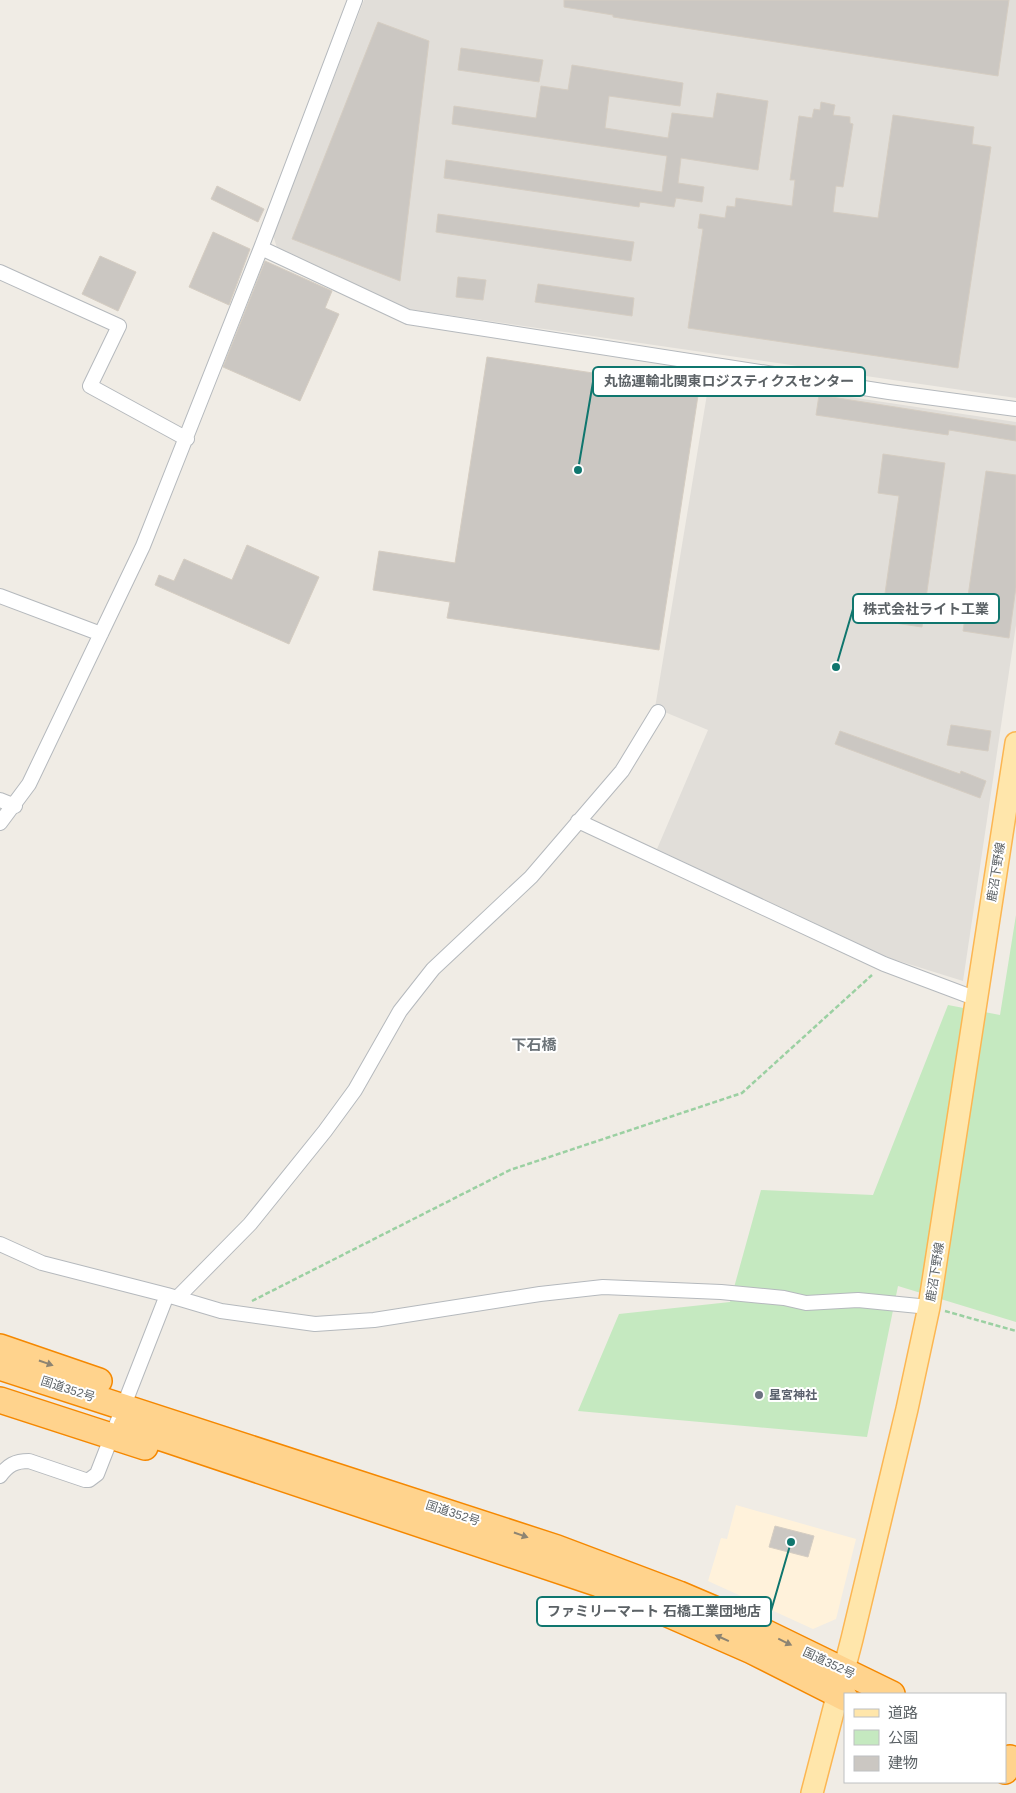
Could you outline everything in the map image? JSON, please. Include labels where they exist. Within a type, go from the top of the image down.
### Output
[{"type":"highway","points":[[0,1347],[121,1415],[332,1506],[472,1530]]},
{"type":"highway","name":"国道352号","points":[[0,1367],[121,1415]]},
{"type":"highway","name":"国道352号","points":[[0,1384],[121,1415]]},
{"type":"highway","points":[[0,1400],[121,1415],[360,1466],[472,1530]]},
{"type":"highway","name":"国道352号","points":[[472,1530],[554,1557],[679,1594],[844,1669],[890,1693]]},
{"type":"highway","name":"国道352号","points":[[554,1557],[599,1584],[752,1651],[841,1696]]},
{"type":"main road","name":"鹿沼下野線","points":[[812,1793],[841,1696],[844,1669],[908,1409],[929,1307],[1016,743]]},
{"type":"street","points":[[0,823],[15,806],[29,784],[143,546],[187,439],[355,0]]},
{"type":"street","points":[[261,248],[408,317],[1016,410]]},
{"type":"street","points":[[0,272],[119,326],[90,386],[187,439]]},
{"type":"street","points":[[0,596],[101,634]]},
{"type":"street","points":[[0,1476],[14,1463],[29,1461],[89,1480],[97,1474],[172,1296],[250,1224],[325,1131],[355,1090],[400,1011],[433,969],[531,877],[622,771],[658,712]]},
{"type":"street","points":[[0,800],[15,806]]},
{"type":"street","points":[[578,821],[884,964],[977,999]]},
{"type":"street","points":[[0,1244],[42,1263],[229,1312],[315,1324],[354,1321],[603,1287],[721,1292],[784,1298],[806,1303],[858,1300],[929,1307]]},
{"type":"path","points":[[229,1312],[510,1170],[742,1093],[884,964]]},
{"type":"path","points":[[929,1307],[1016,1330]]},
{"type":"shaded area","points":[[364,0],[1016,0],[1016,398],[408,309],[277,248],[273,235]]},
{"type":"shaded area","points":[[710,376],[1016,422],[1016,625],[963,981],[886,957],[657,849],[708,730],[655,708]]},
{"type":"shaded area","points":[[736,1505],[856,1539],[836,1619],[813,1629],[708,1581],[721,1538],[727,1539]]},
{"type":"green space","points":[[1016,915],[1016,1322],[898,1286],[867,1437],[578,1411],[619,1314],[730,1302],[761,1190],[873,1195],[948,1005],[1000,1015]]},
{"type":"building","points":[[564,0],[1009,0],[998,76],[613,17],[613,15],[564,7]]},
{"type":"building","points":[[378,22],[429,41],[400,281],[292,239]]},
{"type":"building","points":[[461,48],[543,60],[539,82],[458,70]]},
{"type":"building","points":[[572,65],[683,83],[680,106],[609,96],[605,128],[668,138],[672,113],[713,118],[717,93],[768,101],[758,170],[681,158],[678,183],[704,187],[702,202],[676,198],[674,207],[640,202],[639,207],[444,178],[446,160],[662,192],[667,156],[452,124],[454,106],[536,118],[541,86],[568,90]]},
{"type":"building","points":[[821,102],[835,105],[833,115],[850,117],[850,123],[853,124],[843,187],[836,186],[833,212],[878,218],[893,115],[974,127],[972,144],[991,147],[958,368],[688,328],[703,229],[698,228],[700,214],[725,218],[727,206],[735,207],[736,198],[792,206],[795,180],[790,180],[799,116],[812,118],[814,109],[820,110]]},
{"type":"building","points":[[217,186],[264,209],[258,222],[211,199]]},
{"type":"building","points":[[438,214],[634,242],[631,261],[436,232]]},
{"type":"building","points":[[213,232],[250,249],[229,305],[189,287]]},
{"type":"building","points":[[100,256],[136,272],[118,311],[82,294]]},
{"type":"building","points":[[265,261],[332,291],[325,308],[339,314],[300,401],[223,367]]},
{"type":"building","points":[[458,277],[486,280],[483,300],[456,297]]},
{"type":"building","points":[[538,284],[634,298],[632,316],[535,302]]},
{"type":"building","points":[[487,357],[699,389],[659,650],[447,618],[450,602],[373,590],[379,551],[455,563]]},
{"type":"building","points":[[819,395],[1016,426],[1016,441],[949,430],[948,435],[816,415]]},
{"type":"building","points":[[883,454],[945,463],[922,627],[881,621],[899,496],[878,493]]},
{"type":"building","points":[[986,471],[1016,475],[1016,587],[1009,638],[963,631]]},
{"type":"building","points":[[247,545],[319,577],[289,644],[155,585],[159,575],[174,581],[184,559],[232,580]]},
{"type":"building","points":[[951,725],[991,731],[988,751],[947,745]]},
{"type":"building","points":[[840,731],[960,774],[961,771],[986,781],[980,798],[835,744]]},
{"type":"building","points":[[775,1526],[814,1536],[808,1557],[769,1547]]},
{"type":"place","name":"丸協運輸北関東ロジスティクスセンター","points":[[578,470]]},
{"type":"place","name":"株式会社ライト工業","points":[[836,667]]},
{"type":"place","name":"星宮神社","points":[[759,1395]]},
{"type":"place","name":"ファミリーマート 石橋工業団地店","points":[[791,1542]]},
{"type":"district","name":"下石橋","points":[[534,1045]]}]
